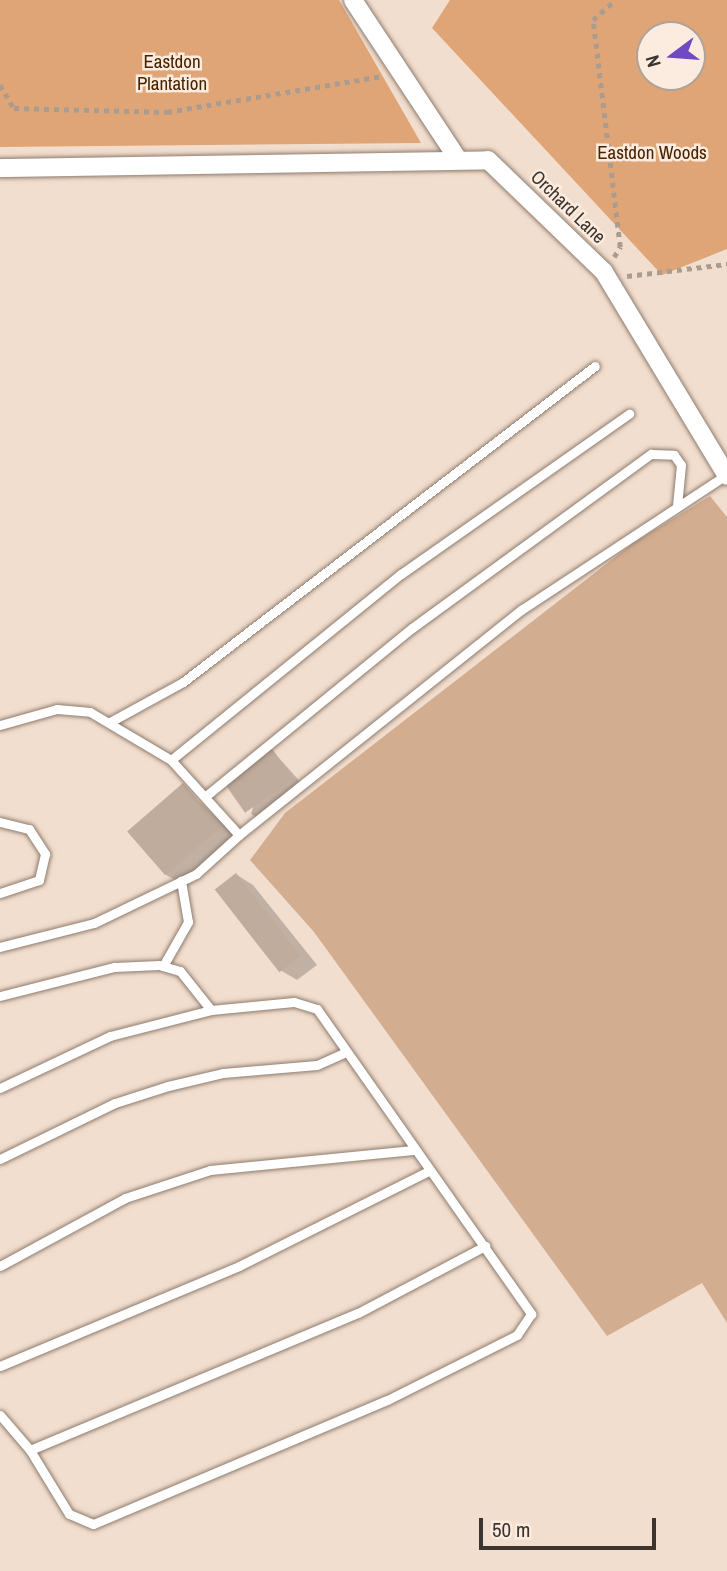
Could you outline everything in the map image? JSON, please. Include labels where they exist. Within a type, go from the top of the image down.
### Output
[{"type":"street","points":[[353,0],[456,156]]},
{"type":"street","name":"Orchard Lane","points":[[0,168],[387,166],[456,156],[488,160],[606,275],[727,475]]},
{"type":"lane","points":[[110,722],[183,682],[596,366]]},
{"type":"lane","points":[[171,760],[401,574],[629,414]]},
{"type":"lane","points":[[207,795],[412,628],[652,454],[674,455],[681,466],[677,506]]},
{"type":"lane","points":[[0,947],[94,923],[181,881],[521,610],[727,475]]},
{"type":"lane","points":[[0,725],[57,709],[90,712],[171,760],[207,795],[239,835]]},
{"type":"lane","points":[[0,822],[29,829],[46,854],[39,880],[0,893]]},
{"type":"lane","points":[[163,966],[188,922],[181,881]]},
{"type":"lane","points":[[0,996],[114,967],[163,966],[197,986],[211,1010]]},
{"type":"lane","points":[[0,1088],[110,1036],[211,1010],[305,1002],[317,1009],[413,1150],[523,1298],[531,1314],[528,1325],[387,1400],[93,1524],[69,1514],[30,1450],[1,1421]]},
{"type":"lane","points":[[0,1159],[115,1103],[168,1086],[223,1073],[317,1065],[346,1052]]},
{"type":"lane","points":[[0,1266],[69,1224],[166,1182],[210,1170],[413,1150]]},
{"type":"lane","points":[[0,1366],[239,1266],[429,1171]]},
{"type":"lane","points":[[30,1450],[358,1313],[485,1246]]},
{"type":"path","points":[[606,275],[620,247],[593,20],[615,0]]},
{"type":"path","points":[[0,85],[14,108],[167,112],[366,83]]},
{"type":"path","points":[[606,275],[727,264]]},
{"type":"shaded area","points":[[710,496],[727,517],[727,1323],[702,1283],[607,1336],[314,932],[250,860],[285,813],[632,544]]},
{"type":"green space","name":"Eastdon Plantation","points":[[0,0],[339,0],[421,143],[0,147]]},
{"type":"green space","name":"Eastdon Woods","points":[[450,0],[727,0],[727,249],[662,275],[432,28]]},
{"type":"building","points":[[271,747],[293,779],[245,813],[223,781]]},
{"type":"building","points":[[183,783],[221,827],[165,875],[127,832]]},
{"type":"building","points":[[236,873],[301,956],[279,972],[215,890]]}]
